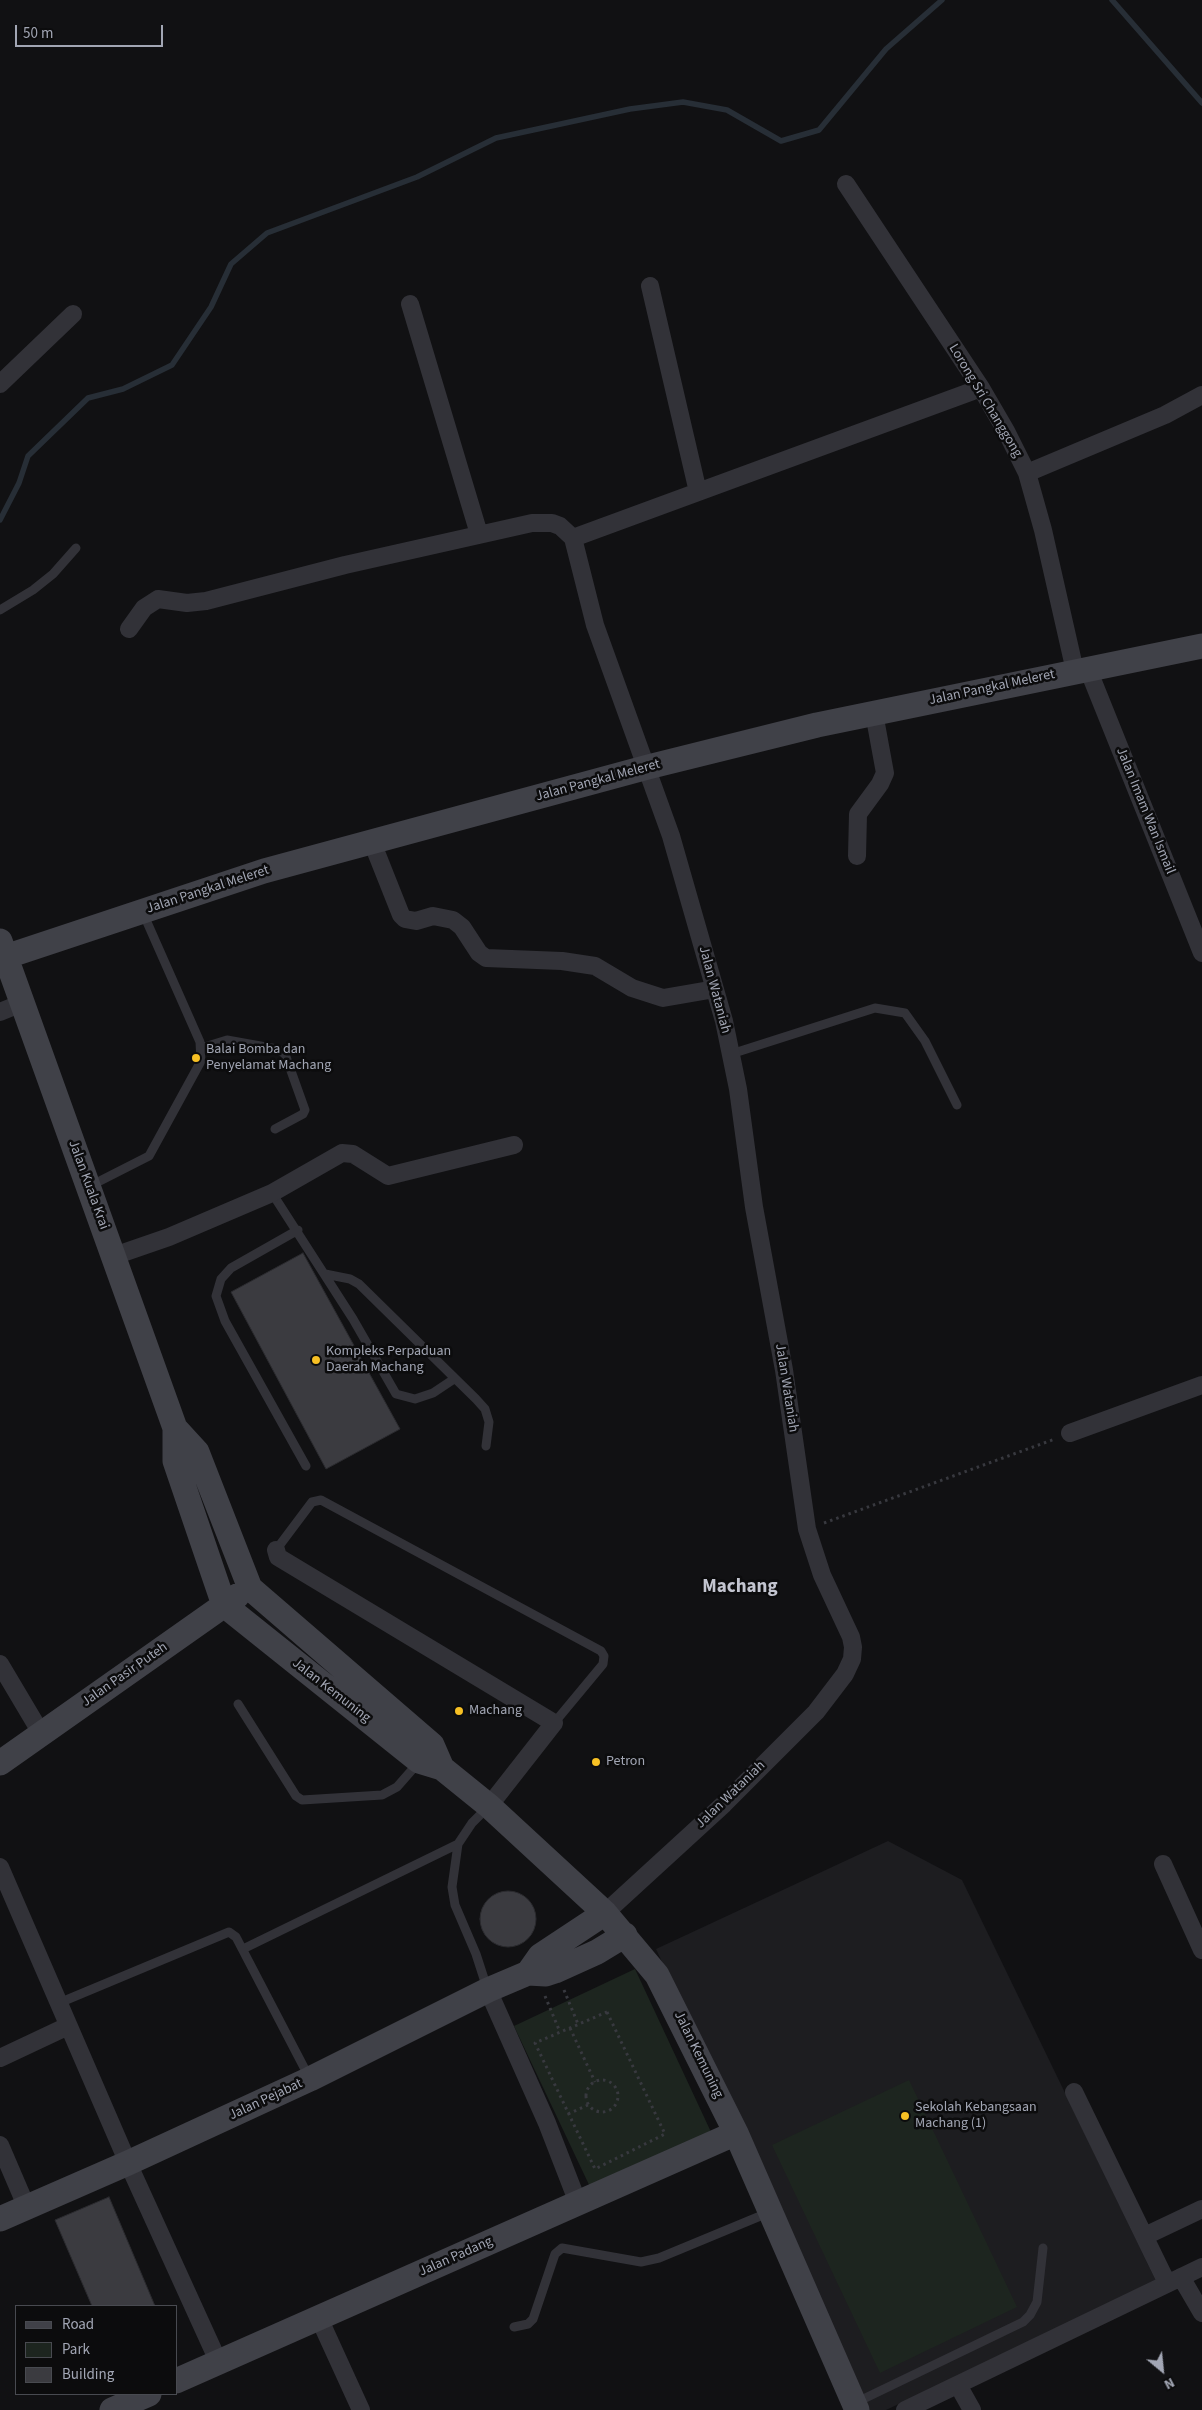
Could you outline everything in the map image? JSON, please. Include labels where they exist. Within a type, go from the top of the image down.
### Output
[{"type":"main road","name":"Jalan Pangkal Meleret","points":[[3,949],[142,911],[264,872],[372,842],[817,725],[1202,646]]},
{"type":"main road","name":"Jalan Kuala Krai","points":[[3,949],[11,1008],[88,1187],[114,1256],[175,1428],[175,1461],[224,1605]]},
{"type":"main road","name":"Jalan Kuala Krai","points":[[175,1428],[197,1452],[250,1588]]},
{"type":"main road","name":"Jalan Pasir Puteh","points":[[0,1763],[250,1588]]},
{"type":"main road","name":"Jalan Kemuning","points":[[250,1588],[431,1758]]},
{"type":"main road","name":"Jalan Kemuning","points":[[224,1605],[431,1758],[489,1806],[605,1913],[657,1975],[736,2133],[856,2407]]},
{"type":"main road","name":"Jalan Pejabat","points":[[540,1973],[540,1956],[605,1913]]},
{"type":"main road","name":"Jalan Pejabat","points":[[0,2219],[128,2164],[310,2079],[488,1990],[597,1952],[625,1935]]},
{"type":"main road","name":"Jalan Padang","points":[[178,2381],[736,2133]]},
{"type":"main road","points":[[112,2410],[147,2395]]},
{"type":"street","name":"Lorong Sri Changgong","points":[[846,184],[981,388],[1006,431],[1026,472],[1081,670]]},
{"type":"street","points":[[650,286],[698,492]]},
{"type":"street","points":[[410,304],[479,534]]},
{"type":"street","points":[[0,384],[73,314]]},
{"type":"street","points":[[129,628],[144,608],[158,599],[187,603],[206,601],[345,565],[479,534],[542,522],[560,526],[573,538],[981,388]]},
{"type":"street","points":[[1026,472],[1165,416],[1202,395]]},
{"type":"street","name":"Jalan Wataniah","points":[[573,538],[595,625],[671,836],[715,989],[738,1089],[754,1207],[784,1370],[807,1530],[822,1575],[851,1637],[852,1659],[846,1674],[816,1712],[724,1804],[605,1913]]},
{"type":"street","name":"Jalan Imam Wan Ismail","points":[[1081,670],[1202,953]]},
{"type":"street","points":[[857,856],[858,814],[880,784],[885,773],[874,713]]},
{"type":"street","points":[[372,842],[401,916],[405,920],[416,921],[433,916],[453,920],[462,927],[479,953],[486,958],[562,962],[596,966],[632,988],[663,998],[715,989]]},
{"type":"street","points":[[114,1256],[169,1237],[272,1193],[342,1153],[353,1154],[388,1176],[514,1146]]},
{"type":"street","points":[[1070,1434],[1202,1385]]},
{"type":"street","points":[[276,1550],[278,1557],[554,1724],[489,1806]]},
{"type":"street","points":[[0,1664],[41,1733]]},
{"type":"street","points":[[1163,1864],[1202,1950]]},
{"type":"street","points":[[0,1867],[128,2164],[219,2363]]},
{"type":"street","points":[[488,1990],[547,2123],[578,2203]]},
{"type":"street","points":[[0,2058],[68,2026]]},
{"type":"street","points":[[1074,2092],[1145,2236],[1174,2280],[1202,2313]]},
{"type":"street","points":[[0,2145],[27,2208]]},
{"type":"street","points":[[1145,2236],[1202,2209]]},
{"type":"street","points":[[905,2410],[1202,2267]]},
{"type":"street","points":[[319,2318],[361,2410]]},
{"type":"street","points":[[958,2385],[972,2410]]},
{"type":"lane","points":[[0,610],[33,590],[53,574],[76,548]]},
{"type":"lane","points":[[88,1187],[149,1156],[201,1062],[201,1048],[142,911]]},
{"type":"lane","points":[[731,1054],[875,1008],[905,1013],[925,1041],[958,1105]]},
{"type":"lane","points":[[201,1048],[227,1040],[277,1049],[285,1054],[305,1110],[303,1114],[275,1129]]},
{"type":"lane","points":[[272,1193],[298,1230],[396,1394],[415,1399],[433,1393],[454,1379]]},
{"type":"lane","points":[[298,1230],[231,1268],[221,1279],[216,1296],[225,1322],[306,1466]]},
{"type":"lane","points":[[325,1274],[350,1279],[359,1284],[485,1409],[489,1422],[486,1446]]},
{"type":"lane","points":[[276,1550],[312,1502],[321,1500],[601,1651],[604,1656],[603,1664],[554,1724]]},
{"type":"lane","points":[[238,1704],[296,1796],[302,1800],[382,1795],[397,1787],[431,1758]]},
{"type":"lane","points":[[488,1990],[476,1954],[455,1904],[452,1887],[458,1844],[472,1823],[489,1806]]},
{"type":"lane","points":[[243,1949],[458,1844]]},
{"type":"lane","points":[[58,2003],[226,1932],[234,1934],[310,2079]]},
{"type":"lane","points":[[514,2327],[528,2324],[532,2319],[555,2254],[562,2248],[641,2262],[658,2258],[770,2212]]},
{"type":"lane","points":[[856,2407],[1023,2322],[1030,2315],[1037,2302],[1043,2248]]},
{"type":"path","points":[[807,1530],[1070,1434]]},
{"type":"path","points":[[540,1973],[578,2024]]},
{"type":"path","points":[[540,1973],[560,2032]]},
{"type":"path","points":[[608,2012],[666,2134],[595,2169],[535,2043],[570,2028],[608,2012]]},
{"type":"path","points":[[570,2028],[595,2082]]},
{"type":"path","points":[[601,2080],[612,2083],[618,2092],[617,2104],[608,2112],[597,2112],[588,2105],[586,2094],[595,2082],[601,2080]]},
{"type":"path","points":[[547,2123],[588,2105]]},
{"type":"shaded area","name":"Sekolah Kebangsaan Machang (1)","points":[[888,1841],[962,1880],[1157,2283],[886,2410],[869,2410],[656,1949]]},
{"type":"green space","points":[[635,1969],[711,2132],[591,2189],[514,2026]]},
{"type":"green space","points":[[909,2080],[1017,2307],[880,2373],[772,2145]]},
{"type":"building","name":"Kompleks Perpaduan Daerah Machang","points":[[303,1253],[400,1429],[326,1469],[231,1292]]},
{"type":"building","points":[[508,1891],[519,1893],[528,1899],[534,1908],[536,1919],[534,1930],[528,1939],[519,1945],[508,1947],[497,1945],[488,1939],[482,1930],[480,1919],[482,1908],[488,1899],[497,1893]]},
{"type":"building","points":[[109,2197],[155,2305],[92,2305],[55,2220]]},
{"type":"waterway","points":[[0,520],[19,483],[28,456],[88,398],[123,389],[172,365],[211,307],[231,264],[267,233],[417,177],[496,138],[630,109],[683,102],[727,110],[781,141],[819,130],[886,49],[942,0]]},
{"type":"waterway","points":[[1112,0],[1202,103]]},
{"type":"place","name":"Balai Bomba dan Penyelamat Machang","points":[[196,1058]]},
{"type":"place","name":"Kompleks Perpaduan Daerah Machang","points":[[316,1360]]},
{"type":"place","name":"Machang","points":[[459,1711]]},
{"type":"place","name":"Petron","points":[[596,1762]]},
{"type":"place","name":"Sekolah Kebangsaan Machang (1)","points":[[905,2116]]},
{"type":"district","name":"Machang","points":[[740,1588]]}]
